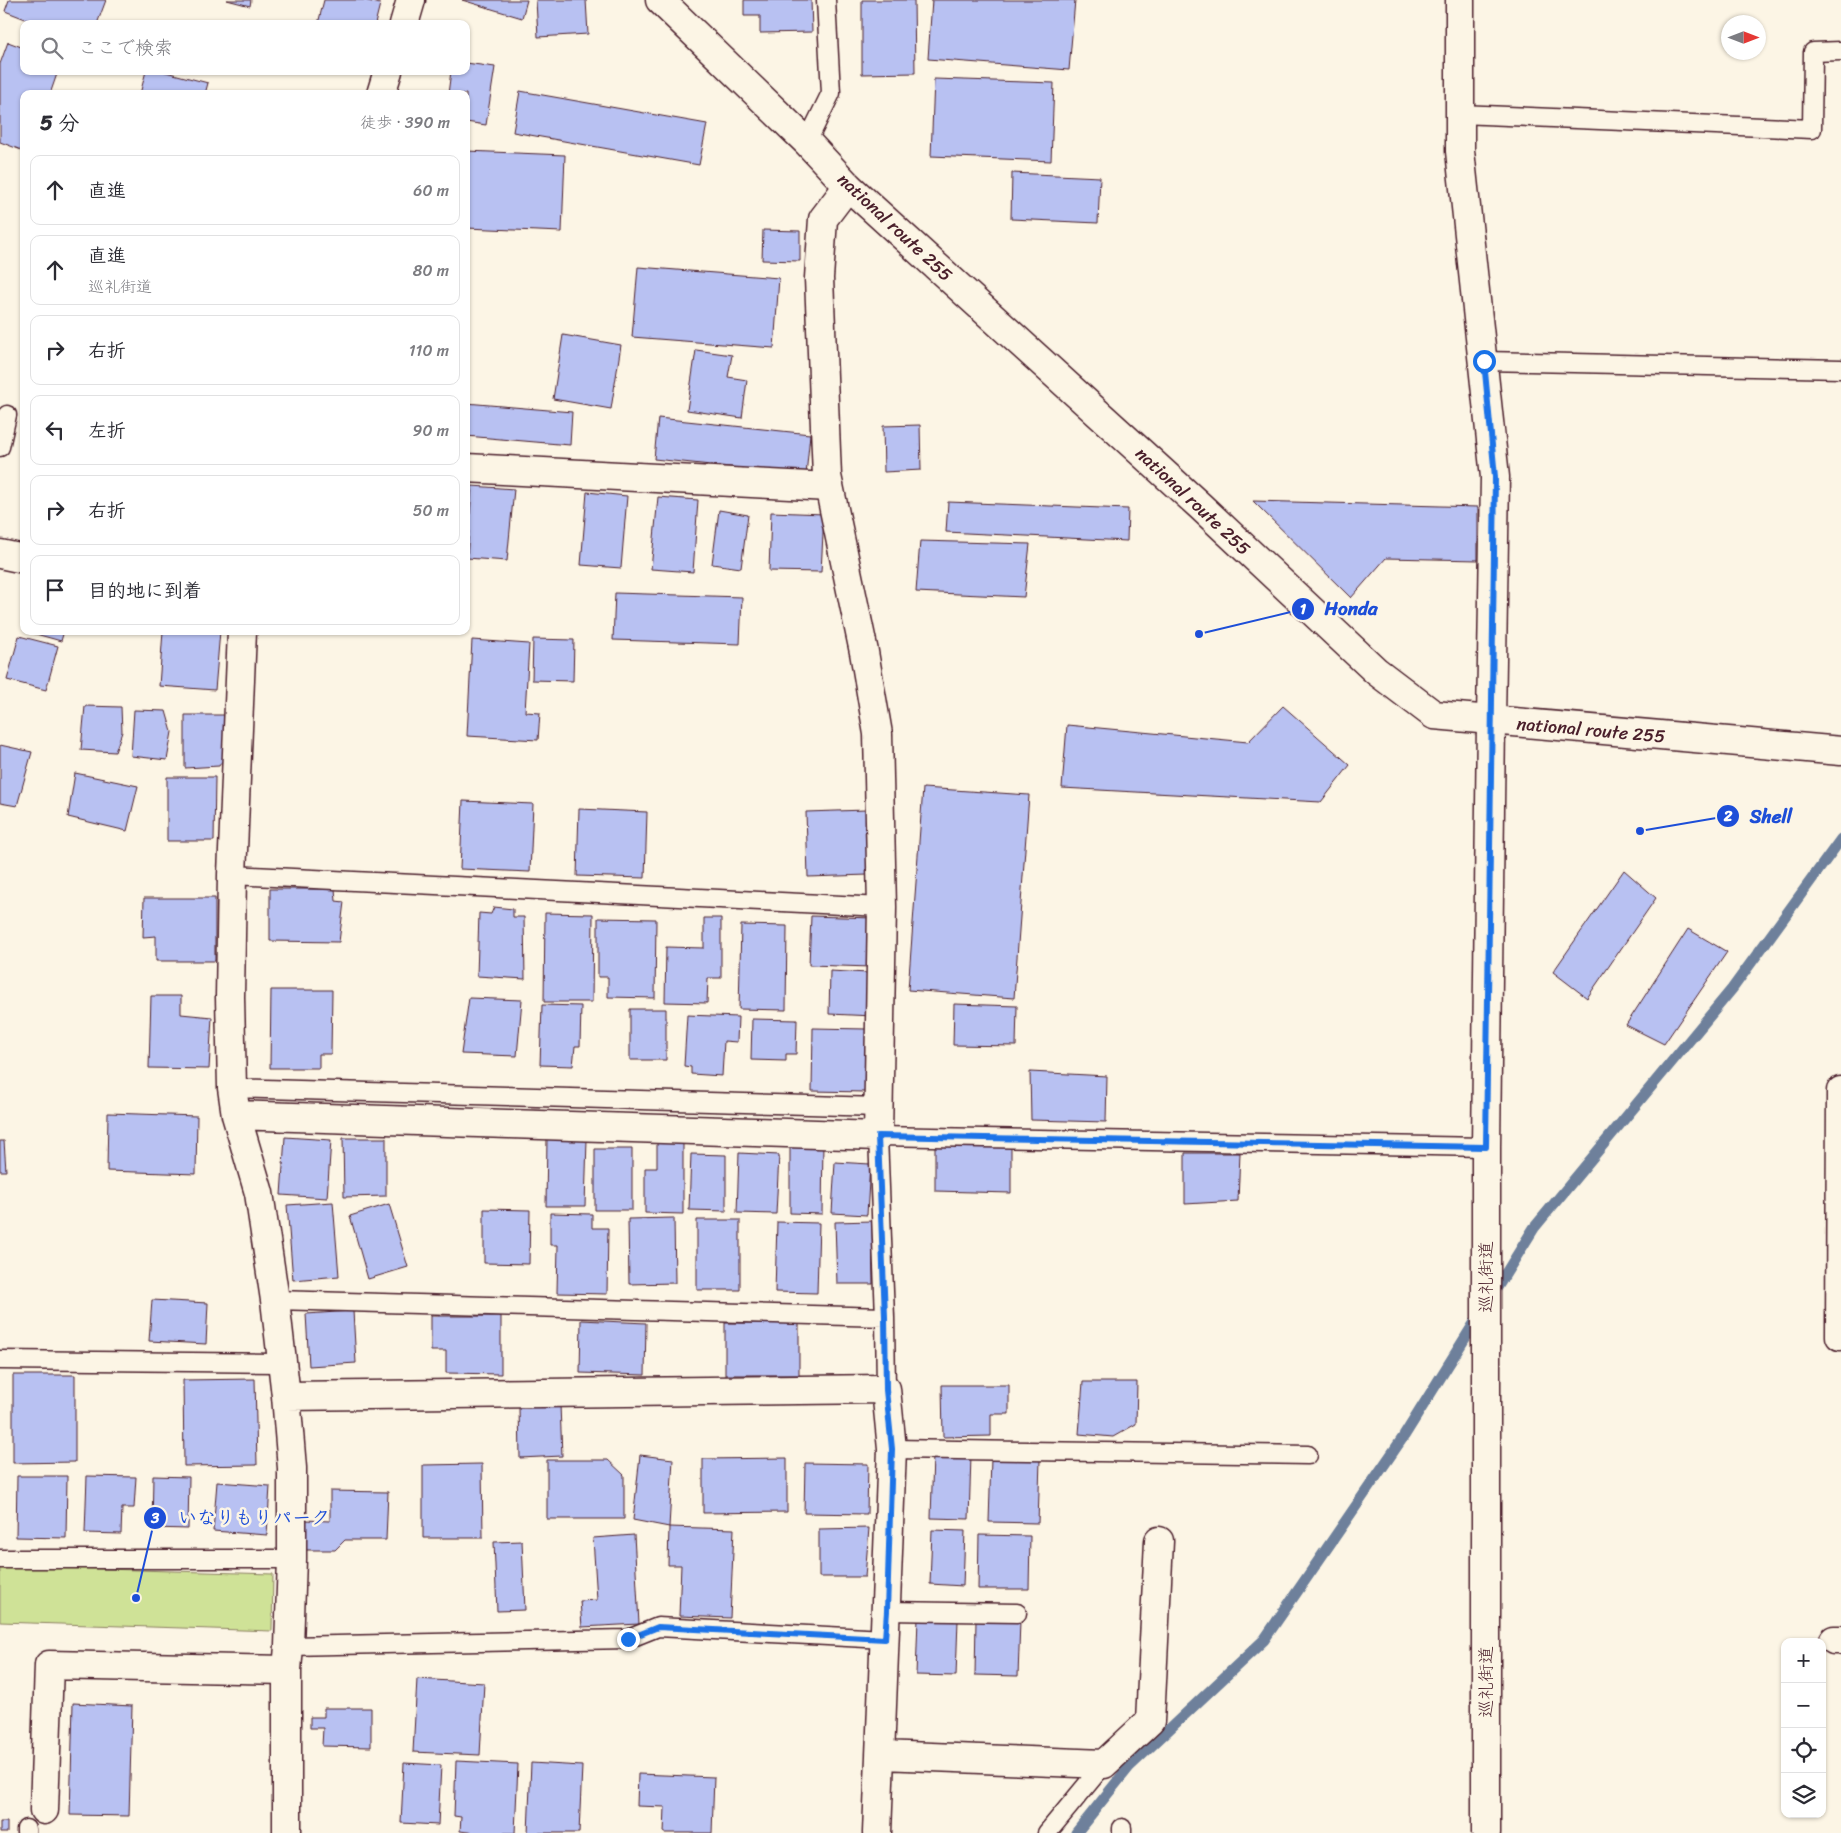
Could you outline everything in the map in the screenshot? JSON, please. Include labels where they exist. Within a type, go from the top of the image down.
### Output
[{"type":"main road","points":[[405,20],[412,0]]},
{"type":"main road","name":"national route 255","points":[[660,0],[807,142],[848,186],[1200,506],[1376,671],[1434,715],[1841,751]]},
{"type":"main road","name":"巡礼街道","points":[[1460,0],[1460,152],[1495,477],[1486,1147],[1486,1833]]},
{"type":"main road","points":[[382,90],[387,75]]},
{"type":"main road","points":[[236,1115],[878,1136],[882,907],[878,734],[864,652],[827,476],[819,278],[823,219],[848,186]]},
{"type":"main road","points":[[470,468],[829,487]]},
{"type":"main road","points":[[0,554],[20,558]]},
{"type":"main road","points":[[242,635],[232,875],[230,997],[232,1088],[236,1115],[259,1193],[283,1363],[292,1468],[287,1833]]},
{"type":"main road","points":[[1840,1336],[1841,1091]]},
{"type":"main road","points":[[286,1396],[886,1390],[892,1449],[882,1755],[877,1833]]},
{"type":"main road","points":[[882,1755],[1104,1764],[1150,1721],[1159,1541]]},
{"type":"main road","points":[[32,1824],[49,1665],[288,1658]]},
{"type":"lane","points":[[807,142],[831,93],[826,0]]},
{"type":"lane","points":[[1460,114],[1812,129],[1813,52],[1841,51]]},
{"type":"lane","points":[[1484,361],[1841,369]]},
{"type":"lane","points":[[0,447],[7,415]]},
{"type":"lane","points":[[232,875],[882,907]]},
{"type":"lane","points":[[232,1088],[879,1107]]},
{"type":"lane","points":[[886,1390],[878,1136],[1486,1147]]},
{"type":"lane","points":[[275,1300],[885,1317]]},
{"type":"lane","points":[[0,1360],[283,1363]]},
{"type":"lane","points":[[892,1449],[1308,1456]]},
{"type":"lane","points":[[0,1559],[292,1559]]},
{"type":"lane","points":[[887,1611],[1018,1613]]},
{"type":"lane","points":[[288,1658],[628,1639],[658,1627],[885,1639]]},
{"type":"lane","points":[[1047,1833],[1104,1764]]},
{"type":"green space","points":[[0,1566],[273,1574],[272,1631],[0,1622]]},
{"type":"building","points":[[9,0],[106,0],[98,20],[28,20],[5,11]]},
{"type":"building","points":[[227,0],[251,0],[250,6]]},
{"type":"building","points":[[324,0],[364,0],[380,4],[376,20],[319,20]]},
{"type":"building","points":[[462,0],[527,0],[522,18]]},
{"type":"building","points":[[536,0],[586,0],[588,34],[538,37]]},
{"type":"building","points":[[744,0],[811,0],[812,32],[760,33],[760,16],[744,16]]},
{"type":"building","points":[[862,0],[914,0],[915,73],[862,74]]},
{"type":"building","points":[[932,0],[1075,0],[1069,70],[928,59]]},
{"type":"building","points":[[8,42],[20,46],[20,75],[57,75],[51,90],[20,90],[20,150],[0,142],[0,64]]},
{"type":"building","points":[[470,64],[495,67],[486,125],[470,123],[470,90],[449,90],[450,75],[470,75]]},
{"type":"building","points":[[145,75],[177,75],[208,83],[206,90],[141,90]]},
{"type":"building","points":[[934,79],[1054,83],[1051,161],[931,156]]},
{"type":"building","points":[[520,91],[707,124],[699,165],[513,132]]},
{"type":"building","points":[[470,151],[565,155],[562,232],[470,228]]},
{"type":"building","points":[[1012,173],[1100,177],[1098,223],[1011,219]]},
{"type":"building","points":[[763,230],[800,231],[800,261],[762,260]]},
{"type":"building","points":[[638,267],[779,278],[774,348],[632,337]]},
{"type":"building","points":[[563,335],[621,345],[611,409],[553,399]]},
{"type":"building","points":[[696,350],[732,355],[728,377],[747,380],[742,418],[687,410]]},
{"type":"building","points":[[470,403],[572,412],[570,445],[470,436]]},
{"type":"building","points":[[658,418],[810,434],[806,475],[654,459]]},
{"type":"building","points":[[920,425],[921,470],[884,472],[883,426]]},
{"type":"building","points":[[472,486],[514,489],[507,561],[470,558]]},
{"type":"building","points":[[587,492],[627,496],[621,568],[581,565]]},
{"type":"building","points":[[658,497],[698,500],[693,572],[651,569]]},
{"type":"building","points":[[1253,501],[1478,507],[1478,560],[1386,558],[1351,598]]},
{"type":"building","points":[[948,502],[1128,509],[1127,541],[946,532]]},
{"type":"building","points":[[719,510],[748,515],[741,568],[712,564]]},
{"type":"building","points":[[771,512],[824,514],[821,572],[769,571]]},
{"type":"building","points":[[920,541],[1030,544],[1024,597],[916,592]]},
{"type":"building","points":[[615,593],[742,597],[740,644],[613,640]]},
{"type":"building","points":[[39,635],[63,635],[61,641]]},
{"type":"building","points":[[163,635],[220,635],[215,690],[159,686]]},
{"type":"building","points":[[19,636],[58,646],[46,690],[7,680]]},
{"type":"building","points":[[533,639],[574,640],[573,681],[532,680]]},
{"type":"building","points":[[472,640],[529,644],[525,712],[540,713],[538,740],[467,736]]},
{"type":"building","points":[[85,706],[121,707],[122,732],[115,752],[81,750]]},
{"type":"building","points":[[1283,706],[1350,765],[1321,802],[1062,788],[1067,725],[1248,742]]},
{"type":"building","points":[[134,710],[166,711],[172,732],[167,760],[131,756]]},
{"type":"building","points":[[185,715],[225,715],[224,758],[219,766],[185,768]]},
{"type":"building","points":[[0,745],[32,752],[17,806],[0,803]]},
{"type":"building","points":[[75,773],[138,786],[127,831],[68,817]]},
{"type":"building","points":[[167,777],[215,777],[214,841],[167,841]]},
{"type":"building","points":[[923,788],[1029,795],[1014,998],[908,990]]},
{"type":"building","points":[[463,801],[533,804],[530,872],[460,869]]},
{"type":"building","points":[[579,809],[647,812],[645,878],[577,876]]},
{"type":"building","points":[[866,810],[868,875],[808,877],[806,812]]},
{"type":"building","points":[[1624,870],[1656,898],[1587,998],[1553,972]]},
{"type":"building","points":[[270,889],[335,889],[336,901],[344,902],[339,942],[270,941]]},
{"type":"building","points":[[144,898],[215,898],[215,961],[156,961],[156,936],[143,937]]},
{"type":"building","points":[[494,907],[513,909],[513,917],[524,917],[525,979],[477,976],[479,913],[491,914]]},
{"type":"building","points":[[545,913],[593,914],[592,1002],[544,1002]]},
{"type":"building","points":[[811,916],[873,918],[871,967],[809,965]]},
{"type":"building","points":[[598,918],[656,919],[655,998],[608,997],[608,977],[598,977]]},
{"type":"building","points":[[704,918],[721,918],[721,978],[708,978],[707,1003],[665,1002],[666,947],[704,948]]},
{"type":"building","points":[[741,925],[787,926],[786,1010],[739,1009]]},
{"type":"building","points":[[1688,929],[1727,952],[1664,1044],[1626,1025]]},
{"type":"building","points":[[830,971],[868,973],[874,1016],[829,1014]]},
{"type":"building","points":[[271,990],[332,990],[331,1054],[319,1054],[319,1068],[270,1068]]},
{"type":"building","points":[[151,996],[181,996],[181,1014],[212,1017],[209,1069],[149,1068]]},
{"type":"building","points":[[469,998],[522,1000],[517,1056],[461,1054]]},
{"type":"building","points":[[954,1004],[1017,1006],[1016,1046],[953,1045]]},
{"type":"building","points":[[542,1005],[581,1006],[580,1046],[575,1046],[573,1066],[540,1065]]},
{"type":"building","points":[[630,1009],[666,1009],[666,1060],[630,1060]]},
{"type":"building","points":[[687,1015],[738,1017],[737,1042],[724,1041],[722,1076],[691,1074],[691,1067],[684,1066]]},
{"type":"building","points":[[752,1019],[797,1020],[796,1054],[786,1054],[786,1061],[751,1060]]},
{"type":"building","points":[[813,1028],[866,1029],[865,1092],[812,1091]]},
{"type":"building","points":[[1030,1072],[1107,1076],[1106,1122],[1031,1120]]},
{"type":"building","points":[[108,1113],[197,1116],[196,1174],[107,1171]]},
{"type":"building","points":[[285,1137],[331,1140],[327,1198],[281,1195]]},
{"type":"building","points":[[343,1138],[386,1138],[386,1196],[344,1197]]},
{"type":"building","points":[[547,1138],[587,1139],[585,1206],[546,1206]]},
{"type":"building","points":[[0,1141],[4,1141],[6,1171],[0,1171]]},
{"type":"building","points":[[657,1142],[683,1142],[683,1214],[645,1213],[645,1168],[657,1168]]},
{"type":"building","points":[[790,1142],[823,1142],[822,1214],[790,1213]]},
{"type":"building","points":[[935,1142],[1011,1145],[1011,1193],[935,1191]]},
{"type":"building","points":[[595,1149],[632,1149],[632,1210],[595,1210]]},
{"type":"building","points":[[739,1153],[779,1155],[776,1214],[737,1213]]},
{"type":"building","points":[[1185,1153],[1240,1153],[1238,1201],[1185,1204]]},
{"type":"building","points":[[691,1154],[726,1155],[726,1211],[689,1210]]},
{"type":"building","points":[[835,1162],[870,1164],[867,1215],[832,1213]]},
{"type":"building","points":[[333,1202],[339,1276],[293,1280],[287,1205]]},
{"type":"building","points":[[389,1204],[408,1267],[368,1279],[350,1216]]},
{"type":"building","points":[[484,1209],[530,1210],[529,1264],[484,1263]]},
{"type":"building","points":[[550,1213],[592,1214],[592,1228],[608,1228],[607,1294],[557,1293],[558,1245],[550,1245]]},
{"type":"building","points":[[674,1218],[675,1283],[629,1284],[628,1219]]},
{"type":"building","points":[[697,1220],[740,1220],[740,1290],[697,1290]]},
{"type":"building","points":[[872,1221],[873,1284],[837,1284],[835,1222]]},
{"type":"building","points":[[777,1222],[819,1223],[817,1293],[775,1292]]},
{"type":"building","points":[[152,1300],[208,1303],[206,1344],[149,1341]]},
{"type":"building","points":[[353,1311],[356,1363],[309,1366],[306,1314]]},
{"type":"building","points":[[431,1316],[501,1316],[501,1374],[446,1373],[446,1351],[431,1351]]},
{"type":"building","points":[[581,1320],[646,1323],[645,1375],[580,1373]]},
{"type":"building","points":[[725,1323],[799,1323],[799,1375],[725,1375]]},
{"type":"building","points":[[13,1375],[75,1375],[75,1462],[13,1463]]},
{"type":"building","points":[[255,1379],[257,1465],[184,1466],[183,1380]]},
{"type":"building","points":[[1083,1382],[1137,1382],[1136,1424],[1113,1437],[1079,1434]]},
{"type":"building","points":[[942,1385],[1009,1385],[1009,1414],[991,1414],[991,1436],[943,1437]]},
{"type":"building","points":[[560,1405],[562,1456],[520,1458],[519,1407]]},
{"type":"building","points":[[640,1455],[673,1459],[669,1527],[633,1520]]},
{"type":"building","points":[[933,1455],[971,1456],[969,1519],[931,1518]]},
{"type":"building","points":[[787,1458],[787,1512],[703,1513],[703,1459]]},
{"type":"building","points":[[991,1458],[1040,1460],[1038,1523],[989,1522]]},
{"type":"building","points":[[547,1460],[608,1460],[624,1475],[624,1519],[547,1519]]},
{"type":"building","points":[[805,1463],[868,1464],[867,1514],[804,1513]]},
{"type":"building","points":[[482,1464],[483,1538],[423,1538],[423,1465]]},
{"type":"building","points":[[17,1476],[67,1476],[66,1538],[16,1537]]},
{"type":"building","points":[[87,1476],[136,1477],[134,1508],[122,1508],[121,1534],[85,1533]]},
{"type":"building","points":[[153,1476],[189,1477],[188,1529],[152,1528]]},
{"type":"building","points":[[217,1482],[270,1486],[267,1535],[213,1531]]},
{"type":"building","points":[[330,1491],[388,1492],[386,1540],[345,1540],[335,1550],[303,1550],[304,1520],[330,1521]]},
{"type":"building","points":[[669,1527],[734,1529],[730,1618],[679,1616],[681,1565],[668,1565]]},
{"type":"building","points":[[869,1528],[865,1577],[819,1577],[819,1529]]},
{"type":"building","points":[[932,1530],[965,1531],[963,1586],[930,1584]]},
{"type":"building","points":[[634,1535],[639,1624],[582,1627],[580,1601],[597,1600],[593,1538]]},
{"type":"building","points":[[979,1535],[1030,1536],[1029,1589],[978,1589]]},
{"type":"building","points":[[522,1541],[525,1610],[497,1611],[494,1542]]},
{"type":"building","points":[[918,1618],[958,1620],[956,1676],[916,1675]]},
{"type":"building","points":[[976,1620],[1020,1621],[1018,1676],[975,1675]]},
{"type":"building","points":[[417,1679],[484,1683],[480,1755],[413,1752]]},
{"type":"building","points":[[73,1703],[132,1706],[129,1816],[70,1815]]},
{"type":"building","points":[[324,1708],[371,1708],[371,1747],[322,1746],[323,1728],[310,1728],[310,1717],[324,1717]]},
{"type":"building","points":[[456,1761],[518,1764],[515,1833],[460,1831],[461,1817],[454,1816]]},
{"type":"building","points":[[404,1763],[441,1765],[438,1825],[401,1823]]},
{"type":"building","points":[[531,1763],[582,1766],[579,1833],[528,1833]]},
{"type":"building","points":[[638,1774],[714,1777],[712,1833],[664,1833],[665,1807],[637,1806]]},
{"type":"building","points":[[0,1822],[7,1822],[7,1833],[0,1833]]},
{"type":"waterway","points":[[1493,1294],[1534,1228],[1732,989],[1841,839]]},
{"type":"waterway","points":[[1076,1833],[1129,1767],[1264,1640],[1404,1436],[1480,1314]]},
{"type":"place","name":"Honda","points":[[1199,634]]},
{"type":"place","name":"Shell","points":[[1640,831]]},
{"type":"place","name":"いなりもりパーク","points":[[136,1598]]},
{"type":"route","points":[[628,1639],[658,1627],[885,1639],[892,1449],[886,1390],[878,1136],[1486,1147],[1495,477],[1484,361]]}]
